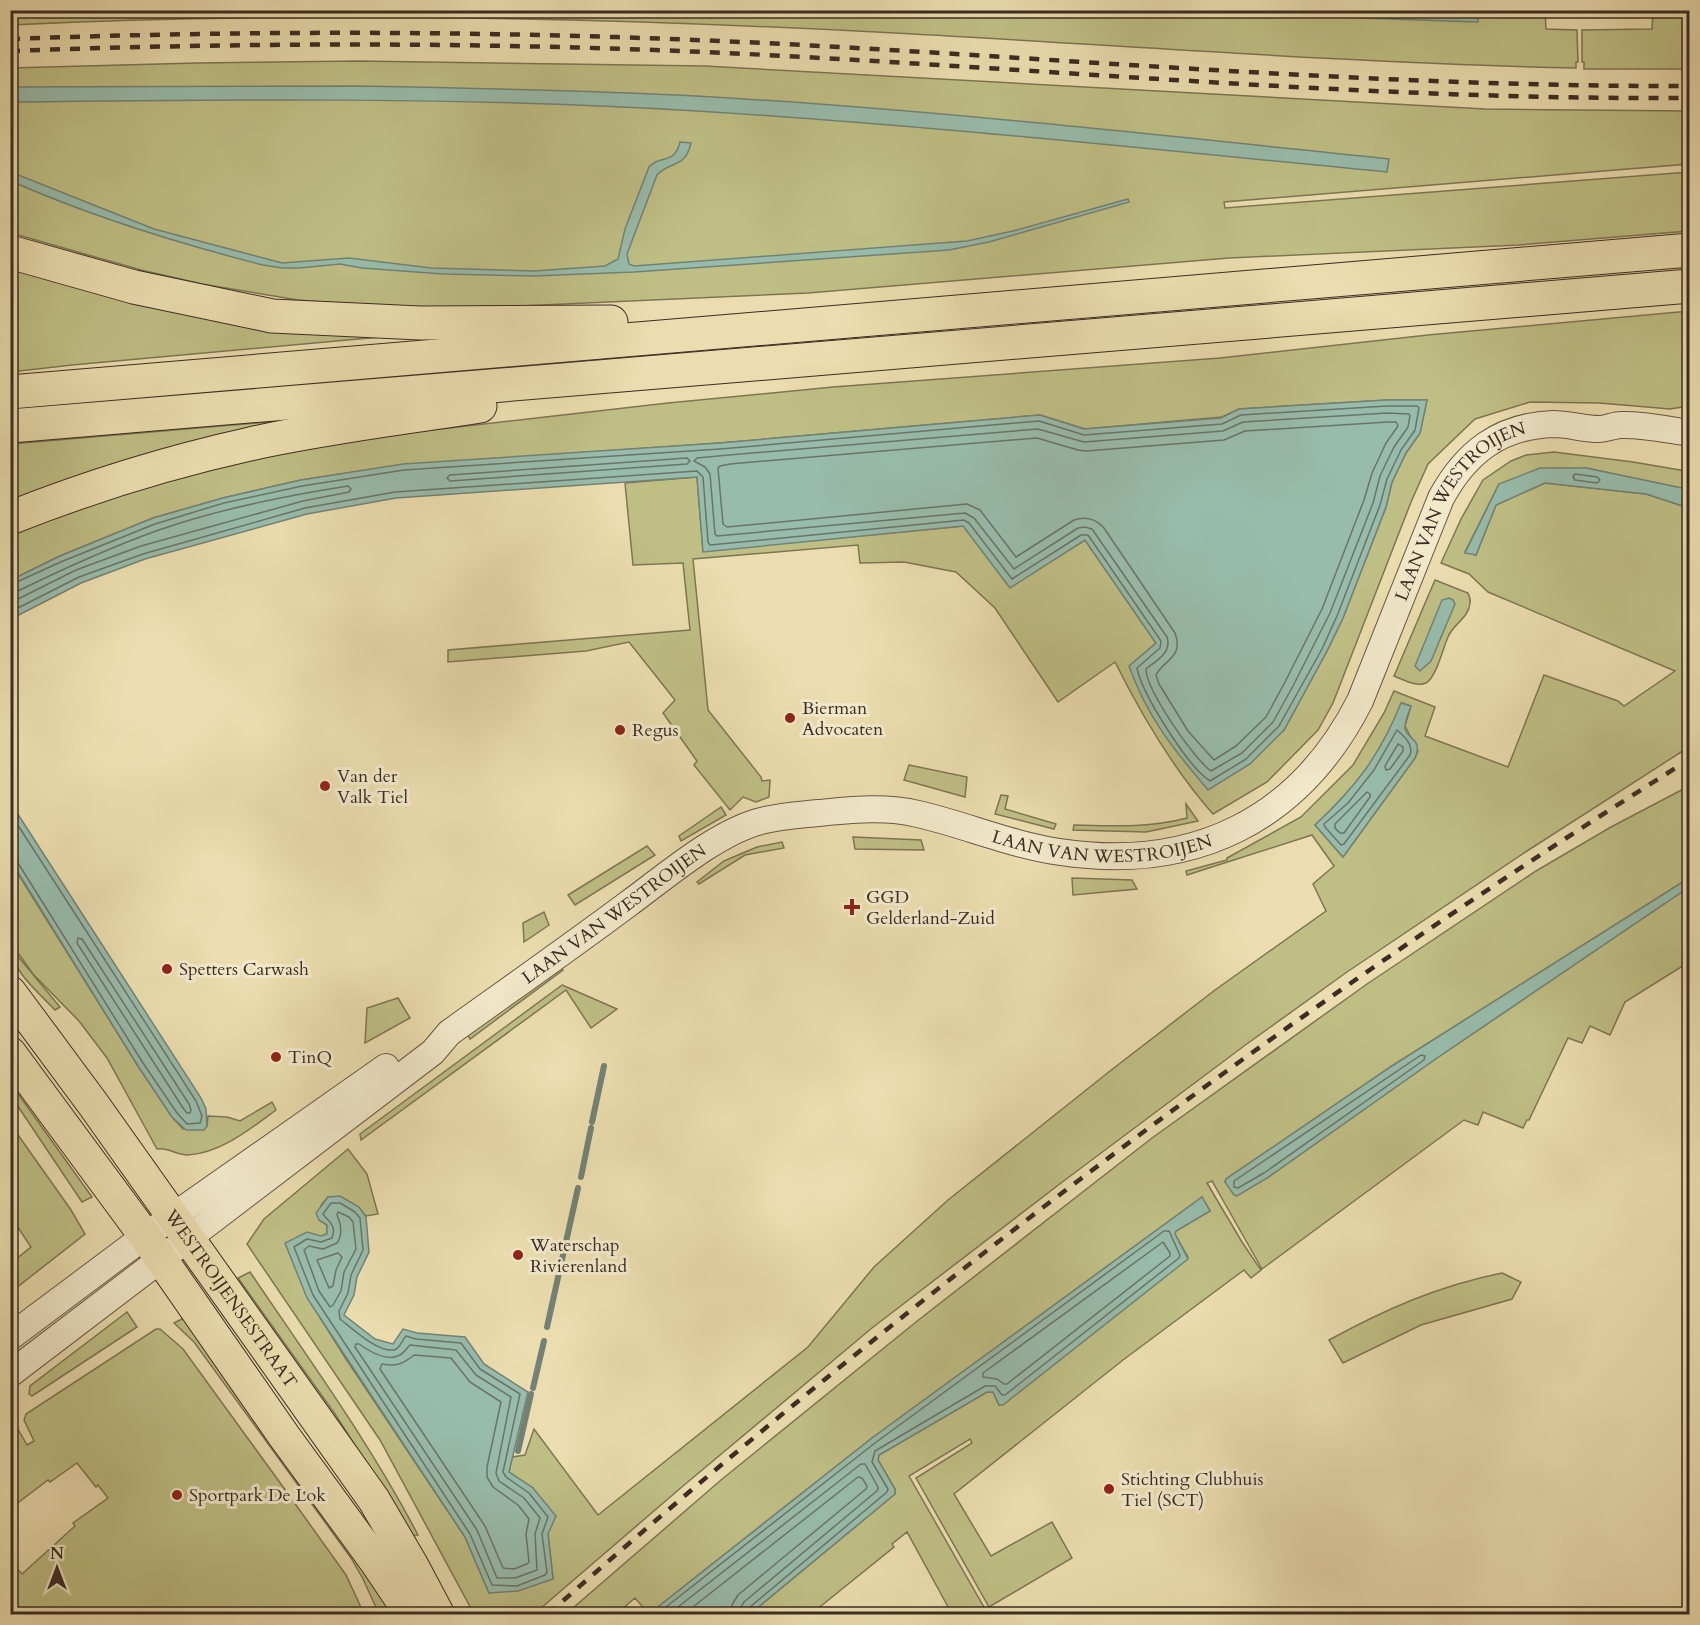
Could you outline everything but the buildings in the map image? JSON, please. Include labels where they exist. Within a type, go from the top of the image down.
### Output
[{"type":"highway","points":[[10,392],[1689,250]]},
{"type":"highway","points":[[10,252],[134,287],[272,316],[420,323],[829,322]]},
{"type":"highway","points":[[10,426],[1689,286]]},
{"type":"highway","points":[[10,518],[103,484],[173,463],[251,444],[742,364]]},
{"type":"main road","name":"WESTROIJENSESTRAAT","points":[[10,992],[374,1500],[438,1614]]},
{"type":"main road","name":"WESTROIJENSESTRAAT","points":[[10,1053],[153,1248],[411,1614]]},
{"type":"street","name":"LAAN VAN WESTROIJEN","points":[[10,1337],[153,1248],[433,1052],[449,1033],[683,864],[739,828],[780,817],[845,811],[893,810],[938,819],[1019,843],[1059,852],[1090,855],[1143,855],[1171,851],[1217,839],[1241,828],[1268,811],[1298,787],[1323,761],[1344,732],[1364,692],[1441,498],[1451,479],[1471,454],[1493,439],[1522,429],[1555,424],[1600,429],[1621,425],[1689,433]]},
{"type":"street","name":"LAAN VAN WESTROIJEN","points":[[1600,429],[1618,441],[1689,450]]},
{"type":"street","name":"LAAN VAN WESTROIJEN","points":[[10,1374],[153,1248]]},
{"type":"green space","points":[[1545,10],[1546,29],[1577,30],[1578,62],[1576,62],[1576,68],[1313,58],[768,27],[552,20],[335,17],[11,25],[10,11]]},
{"type":"green space","points":[[1653,11],[1689,11],[1689,69],[1584,69],[1582,30],[1652,29]]},
{"type":"green space","points":[[358,61],[705,66],[1485,109],[1689,111],[1689,164],[1224,202],[1225,208],[1689,172],[1689,231],[1519,245],[1229,258],[808,293],[497,307],[384,307],[298,300],[202,284],[141,270],[11,233],[10,68]]},
{"type":"green space","points":[[10,260],[436,332],[11,372]]},
{"type":"green space","points":[[1689,311],[1689,406],[1670,409],[1599,403],[1530,402],[1475,419],[1428,464],[1333,703],[1318,730],[1267,782],[1213,814],[1198,797],[1159,741],[1115,662],[1058,702],[995,608],[956,572],[904,562],[860,563],[858,545],[693,559],[708,710],[762,781],[770,780],[769,797],[756,802],[743,797],[730,810],[694,765],[697,761],[663,713],[675,700],[629,642],[586,651],[448,662],[448,650],[690,630],[683,563],[633,565],[625,483],[697,477],[703,551],[964,526],[1009,586],[1085,540],[1156,643],[1130,666],[1284,730],[1343,618],[1386,507],[1392,482],[1406,453],[1420,433],[1427,400],[1387,400],[1239,409],[1222,417],[1085,429],[1040,415],[720,443],[403,465],[301,480],[223,498],[153,518],[60,556],[11,580],[11,531],[170,475],[362,438],[668,403],[833,387],[1220,358],[1428,335]]},
{"type":"green space","points":[[373,413],[11,506],[11,444]]},
{"type":"green space","points":[[1554,452],[1689,472],[1689,490],[1586,468],[1499,484],[1465,552],[1476,555],[1496,505],[1545,483],[1646,494],[1689,508],[1689,747],[1527,851],[1347,972],[1061,1183],[872,1328],[534,1614],[474,1614],[380,1440],[247,1244],[264,1219],[348,1149],[367,1174],[378,1214],[366,1216],[354,1204],[339,1198],[328,1197],[321,1205],[319,1220],[327,1225],[327,1234],[321,1236],[294,1261],[307,1297],[465,1537],[489,1593],[553,1578],[548,1534],[533,1488],[509,1472],[512,1457],[525,1455],[534,1429],[598,1515],[808,1347],[874,1267],[948,1200],[1215,990],[1326,911],[1313,884],[1334,866],[1312,835],[1187,875],[1186,871],[1227,860],[1301,817],[1353,765],[1384,713],[1394,691],[1435,707],[1425,736],[1508,767],[1544,675],[1618,701],[1624,706],[1675,671],[1488,592],[1469,574],[1441,563],[1461,519],[1483,480],[1511,461],[1526,455]],"holes":[[[1402,703],[1411,706],[1405,726],[1418,751],[1415,758],[1343,857],[1315,825],[1366,770],[1385,739]]]},
{"type":"green space","points":[[1435,580],[1468,593],[1469,608],[1450,632],[1430,680],[1422,684],[1414,684],[1394,676]]},
{"type":"green space","points":[[909,765],[967,777],[965,797],[904,780]]},
{"type":"green space","points":[[1689,786],[1689,878],[1392,1066],[1226,1179],[1225,1182],[1267,1178],[1437,1058],[1689,887],[1689,962],[1625,1002],[1610,1035],[1590,1026],[1582,1043],[1568,1038],[1523,1128],[1483,1112],[1478,1125],[1464,1120],[1262,1269],[1212,1181],[1207,1183],[1261,1270],[1251,1278],[1244,1270],[1123,1360],[954,1494],[991,1556],[1052,1522],[1072,1558],[989,1607],[916,1478],[972,1443],[970,1439],[909,1476],[985,1609],[976,1614],[952,1614],[907,1532],[892,1544],[894,1547],[811,1614],[750,1614],[895,1494],[895,1489],[878,1460],[879,1455],[987,1392],[993,1392],[999,1405],[1188,1257],[1175,1234],[1176,1231],[1210,1211],[1202,1197],[872,1438],[649,1614],[635,1598],[616,1614],[566,1614],[721,1480],[916,1322],[1152,1138],[1367,984],[1536,871],[1611,827]]},
{"type":"green space","points":[[1001,795],[1008,796],[1005,809],[1056,824],[1054,829],[995,814]]},
{"type":"green space","points":[[1186,804],[1198,821],[1146,832],[1073,830],[1074,825],[1145,825],[1187,818]]},
{"type":"green space","points":[[721,807],[726,815],[681,841],[679,836]]},
{"type":"green space","points":[[853,837],[921,840],[924,850],[855,849]]},
{"type":"green space","points":[[782,842],[784,848],[745,855],[699,884],[697,882],[724,861],[757,847]]},
{"type":"green space","points":[[647,846],[655,855],[575,905],[568,895]]},
{"type":"green space","points":[[10,861],[138,1066],[172,1117],[183,1129],[207,1126],[208,1116],[227,1117],[240,1121],[272,1102],[276,1110],[235,1139],[212,1150],[188,1155],[157,1149],[107,1058],[79,1021],[33,974],[11,943]]},
{"type":"green space","points":[[1072,878],[1132,880],[1137,889],[1073,895]]},
{"type":"green space","points":[[544,912],[549,925],[524,942],[523,923]]},
{"type":"green space","points":[[11,948],[60,1007],[55,1010],[27,981],[15,964]]},
{"type":"green space","points":[[561,967],[563,970],[470,1039],[467,1033]]},
{"type":"green space","points":[[562,985],[617,1009],[591,1028],[566,990],[361,1140],[360,1134]]},
{"type":"green space","points":[[398,998],[410,1018],[365,1043],[367,1008]]},
{"type":"green space","points":[[11,1084],[92,1197],[82,1202],[11,1096]]},
{"type":"green space","points":[[11,1125],[71,1210],[85,1234],[11,1292],[11,1263],[31,1247],[11,1217]]},
{"type":"green space","points":[[250,1272],[359,1434],[418,1535],[413,1536],[335,1414],[238,1278]]},
{"type":"green space","points":[[1502,1273],[1521,1282],[1512,1299],[1421,1325],[1343,1363],[1329,1340],[1371,1318],[1413,1300],[1479,1278]]},
{"type":"green space","points":[[127,1312],[137,1327],[32,1396],[29,1394],[30,1386]]},
{"type":"green space","points":[[190,1315],[400,1614],[379,1614],[351,1558],[194,1342],[174,1323]]},
{"type":"green space","name":"Sportpark De Lok","points":[[156,1329],[160,1329],[183,1349],[346,1575],[364,1614],[11,1614],[11,1562],[22,1574],[75,1526],[73,1523],[108,1498],[77,1463],[50,1482],[48,1480],[11,1508],[11,1424],[15,1424],[27,1445],[34,1441],[24,1420],[26,1414]]},
{"type":"water","points":[[1478,10],[1478,22],[1153,11]]},
{"type":"water","points":[[358,86],[611,92],[783,101],[1042,123],[1389,159],[1387,172],[870,123],[611,106],[354,100],[10,102],[11,87]]},
{"type":"water","points":[[680,142],[691,143],[681,161],[667,167],[657,175],[627,254],[629,264],[634,266],[967,241],[1013,231],[1128,199],[1129,202],[989,242],[949,250],[634,272],[534,276],[443,274],[362,268],[340,264],[299,268],[263,265],[135,228],[11,181],[11,172],[154,229],[282,263],[349,258],[431,268],[534,271],[605,266],[618,259],[625,229],[649,167],[674,154]]},
{"type":"water","points":[[1387,400],[1427,400],[1420,433],[1406,453],[1392,482],[1386,507],[1343,618],[1284,730],[1250,764],[1208,790],[1153,717],[1129,666],[1156,643],[1085,540],[1010,588],[963,526],[703,552],[697,477],[396,498],[307,514],[145,559],[81,583],[11,619],[11,580],[60,556],[153,518],[223,498],[301,480],[403,464],[720,443],[1040,415],[1084,429],[1221,418],[1239,409]]},
{"type":"water","points":[[1540,468],[1586,468],[1682,488],[1689,490],[1689,508],[1646,494],[1545,483],[1496,505],[1476,555],[1465,553],[1499,484]]},
{"type":"water","points":[[1449,598],[1455,604],[1431,661],[1420,671],[1415,666],[1442,600]]},
{"type":"water","points":[[1401,703],[1411,706],[1405,729],[1416,744],[1415,758],[1343,857],[1315,825],[1343,797],[1366,769],[1384,739]]},
{"type":"water","points":[[10,802],[201,1098],[206,1109],[207,1126],[204,1130],[186,1130],[172,1117],[11,861]]},
{"type":"water","points":[[1689,878],[1689,887],[1437,1058],[1267,1178],[1237,1196],[1225,1182],[1226,1179],[1392,1066]]},
{"type":"water","points":[[340,1196],[359,1207],[366,1217],[369,1252],[357,1277],[354,1295],[344,1315],[375,1339],[393,1344],[403,1329],[417,1333],[465,1337],[484,1364],[528,1392],[509,1472],[533,1488],[556,1516],[548,1534],[553,1579],[518,1591],[489,1593],[465,1537],[307,1298],[285,1243],[307,1232],[321,1236],[327,1234],[327,1225],[319,1220],[316,1213],[328,1197]]},
{"type":"water","points":[[1202,1197],[1210,1211],[1176,1231],[1175,1234],[1188,1259],[1003,1405],[999,1405],[993,1392],[987,1392],[879,1455],[878,1460],[895,1489],[895,1494],[750,1614],[649,1614],[872,1438]]},
{"type":"waterway","points":[[592,1122],[604,1066]]},
{"type":"waterway","points":[[581,1177],[591,1128]]},
{"type":"waterway","points":[[547,1327],[578,1188]]},
{"type":"waterway","points":[[533,1388],[544,1341]]},
{"type":"waterway","points":[[518,1451],[531,1394]]},
{"type":"railway","points":[[10,39],[315,33],[618,37],[821,46],[1363,78],[1690,86]]},
{"type":"railway","points":[[10,51],[213,46],[517,46],[821,58],[1255,85],[1472,95],[1690,98]]},
{"type":"railway","points":[[548,1614],[820,1383],[1101,1163],[1391,955],[1540,855],[1690,759]]},
{"type":"place","name":"Bierman Advocaten","points":[[790,718]]},
{"type":"place","name":"Regus","points":[[620,730]]},
{"type":"place","name":"Van der Valk Tiel","points":[[325,786]]},
{"type":"place","name":"GGD Gelderland-Zuid","points":[[852,907]]},
{"type":"place","name":"Spetters Carwash","points":[[167,969]]},
{"type":"place","name":"TinQ","points":[[276,1057]]},
{"type":"place","name":"Waterschap Rivierenland","points":[[518,1255]]},
{"type":"place","name":"Stichting Clubhuis Tiel (SCT)","points":[[1109,1489]]},
{"type":"place","name":"Sportpark De Lok","points":[[177,1495]]}]
